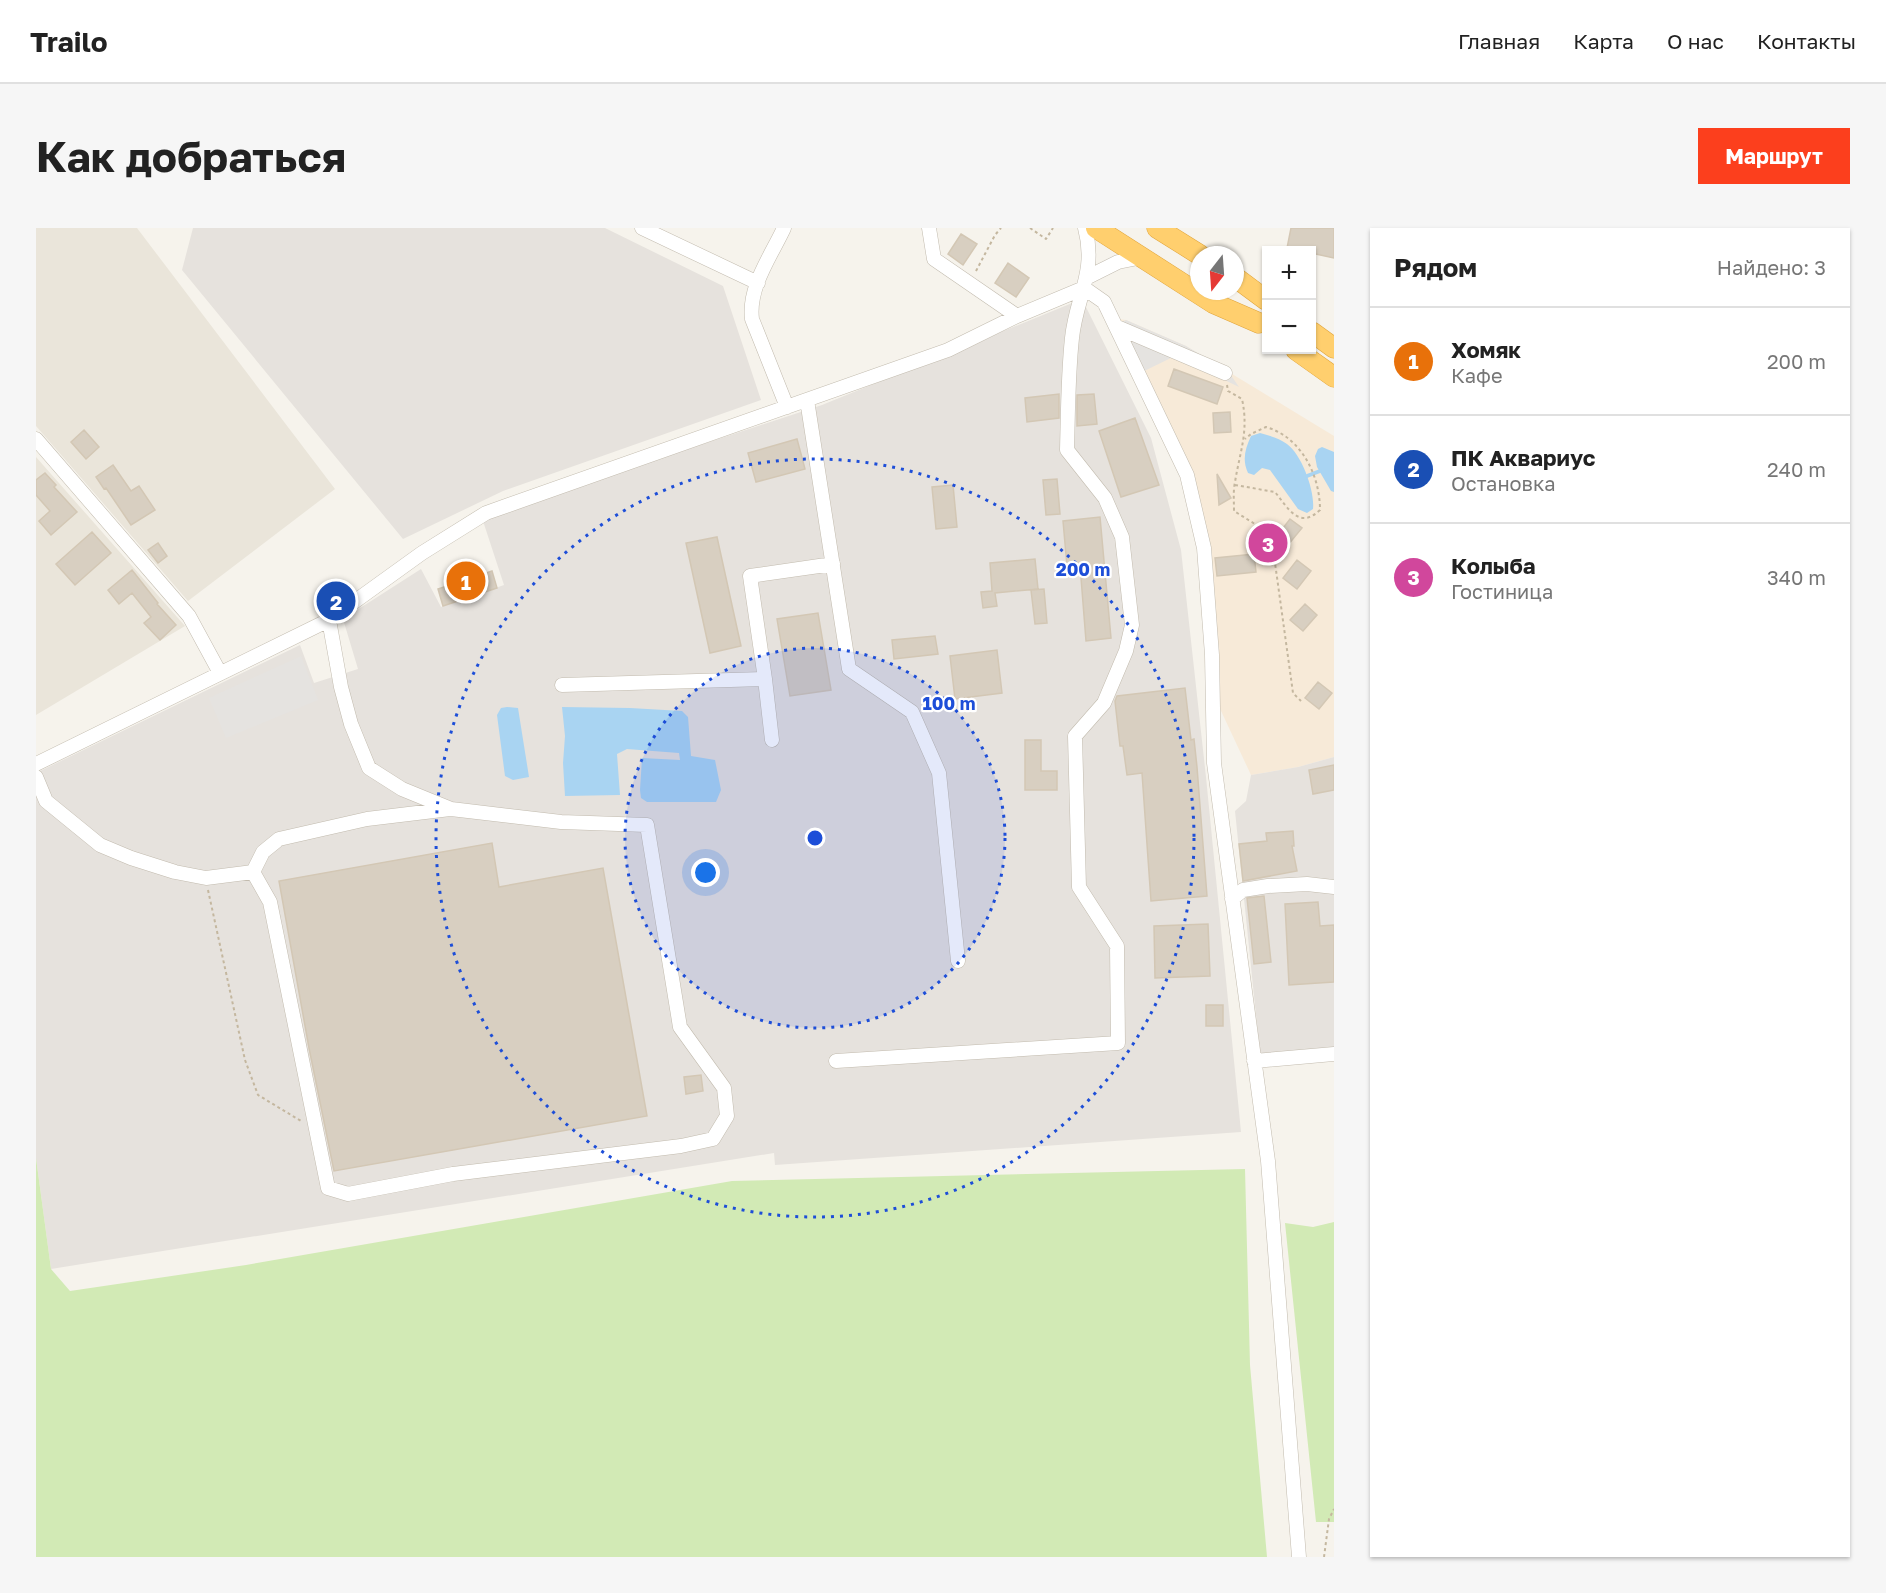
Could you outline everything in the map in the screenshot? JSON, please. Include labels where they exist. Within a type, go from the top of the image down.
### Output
[{"type":"highway","points":[[1095,228],[1213,303],[1262,326]]},
{"type":"highway","points":[[1114,228],[1190,276]]},
{"type":"highway","points":[[1157,228],[1190,249]]},
{"type":"highway","points":[[1244,284],[1262,297]]},
{"type":"highway","points":[[1225,300],[1262,326]]},
{"type":"highway","points":[[1316,335],[1334,348]]},
{"type":"highway","points":[[1302,354],[1334,377]]},
{"type":"street","points":[[642,228],[758,283]]},
{"type":"street","points":[[784,228],[758,283],[751,306],[752,319],[787,407]]},
{"type":"street","points":[[929,228],[934,259],[1017,316]]},
{"type":"street","points":[[836,1061],[1118,1043],[1117,945],[1079,887],[1075,736],[1104,703],[1126,651],[1132,624],[1122,537],[1105,498],[1067,450],[1072,335],[1086,283],[1090,252],[1085,228]]},
{"type":"street","points":[[36,764],[329,620],[422,553],[486,513],[948,350],[1086,283],[1118,262],[1143,258]]},
{"type":"street","points":[[1086,283],[1104,302],[1187,475],[1204,548],[1212,655],[1214,763],[1268,1161],[1299,1557]]},
{"type":"street","points":[[1117,327],[1225,373]]},
{"type":"street","points":[[807,400],[849,669],[912,712],[939,773],[958,962]]},
{"type":"street","points":[[36,439],[189,616],[220,673]]},
{"type":"street","points":[[772,740],[750,576],[832,564]]},
{"type":"street","points":[[329,620],[341,687],[351,724],[369,768],[402,789],[451,809]]},
{"type":"street","points":[[562,685],[765,679]]},
{"type":"street","points":[[36,777],[46,801],[100,845],[131,858],[206,879],[253,872]]},
{"type":"street","points":[[451,809],[561,822],[647,825],[680,1027],[724,1088],[727,1116],[712,1139],[681,1146],[453,1174],[348,1194],[328,1188],[270,902],[253,872],[263,852],[279,839],[367,819],[451,809]]},
{"type":"street","points":[[1232,899],[1243,890],[1268,886],[1307,884],[1334,887]]},
{"type":"street","points":[[1254,1061],[1334,1054]]},
{"type":"path","points":[[969,284],[1001,228]]},
{"type":"path","points":[[1030,228],[1046,239],[1053,228]]},
{"type":"path","points":[[1225,373],[1228,392],[1242,399],[1245,412],[1245,439],[1234,484],[1234,511],[1271,534],[1293,693],[1301,701]]},
{"type":"path","points":[[1234,484],[1275,492],[1299,518],[1313,516],[1320,510],[1320,498],[1315,480],[1302,451],[1273,429],[1266,427],[1245,439]]},
{"type":"path","points":[[206,879],[245,1060],[258,1095],[316,1129]]},
{"type":"path","points":[[1323,1557],[1329,1519],[1334,1509]]},
{"type":"shaded area","points":[[36,228],[137,228],[335,489],[188,601],[36,426]]},
{"type":"shaded area","points":[[193,228],[605,228],[723,286],[761,400],[503,491],[403,539],[182,270]]},
{"type":"shaded area","points":[[1082,299],[1151,438],[1181,550],[1241,1132],[775,1165],[774,1153],[51,1269],[36,1158],[36,773],[300,645],[314,683],[358,669],[343,619],[421,569],[441,607],[504,585],[483,521],[630,468],[822,405]]},
{"type":"shaded area","points":[[1109,318],[1126,320],[1186,346],[1334,436],[1334,757],[1298,767],[1251,775],[1215,698],[1204,548],[1183,479]]},
{"type":"shaded area","points":[[1126,320],[1186,346],[1228,371],[1239,387],[1175,356],[1136,375],[1113,326]]},
{"type":"shaded area","points":[[36,457],[185,626],[36,715]]},
{"type":"shaded area","points":[[301,656],[318,700],[226,738],[209,698]]},
{"type":"shaded area","points":[[1334,757],[1334,1050],[1260,1054],[1235,811],[1246,801],[1251,775],[1298,767]]},
{"type":"green space","points":[[36,1158],[51,1269],[70,1291],[246,1265],[732,1181],[1245,1169],[1250,1365],[1267,1557],[36,1557]]},
{"type":"green space","points":[[1334,1222],[1334,1522],[1316,1522],[1285,1223],[1313,1227]]},
{"type":"water","points":[[1260,433],[1284,442],[1298,456],[1312,493],[1313,509],[1307,513],[1298,509],[1270,470],[1262,468],[1254,475],[1248,473],[1245,459],[1247,445],[1251,436]]},
{"type":"water","points":[[1322,447],[1334,452],[1334,492],[1331,491],[1317,467],[1315,456],[1318,449]]},
{"type":"water","points":[[562,707],[682,711],[688,717],[691,756],[715,760],[721,790],[716,802],[647,802],[641,798],[640,790],[642,758],[680,760],[679,753],[627,749],[617,754],[620,795],[565,796],[563,763],[565,736]]},
{"type":"water","points":[[501,708],[518,708],[529,777],[513,780],[505,776],[497,715]]},
{"type":"building","points":[[1291,228],[1334,228],[1334,258],[1316,254],[1316,246],[1287,246]]},
{"type":"building","points":[[961,234],[977,244],[963,265],[948,254]]},
{"type":"building","points":[[1008,263],[1029,278],[1016,297],[995,283]]},
{"type":"building","points":[[1174,369],[1223,387],[1217,404],[1168,386]]},
{"type":"building","points":[[1059,394],[1059,418],[1027,422],[1025,398]]},
{"type":"building","points":[[1094,394],[1097,424],[1077,426],[1077,395]]},
{"type":"building","points":[[1230,412],[1231,432],[1214,433],[1213,413]]},
{"type":"building","points":[[1135,418],[1159,485],[1121,497],[1099,431]]},
{"type":"building","points":[[84,430],[99,447],[86,459],[71,442]]},
{"type":"building","points":[[797,439],[805,469],[756,482],[748,453]]},
{"type":"building","points":[[113,465],[131,491],[139,486],[155,510],[131,525],[96,477]]},
{"type":"building","points":[[45,473],[56,485],[54,487],[77,512],[51,535],[39,521],[50,511],[36,495],[36,480]]},
{"type":"building","points":[[1217,474],[1231,498],[1219,505]]},
{"type":"building","points":[[1057,479],[1060,514],[1046,515],[1043,480]]},
{"type":"building","points":[[953,485],[957,527],[936,529],[932,487]]},
{"type":"building","points":[[1100,517],[1111,638],[1086,641],[1080,565],[1067,566],[1063,521]]},
{"type":"building","points":[[1290,519],[1302,528],[1288,545],[1277,536]]},
{"type":"building","points":[[92,532],[111,553],[75,585],[56,564]]},
{"type":"building","points":[[717,537],[741,646],[710,653],[686,543]]},
{"type":"building","points":[[158,543],[167,556],[158,563],[148,550]]},
{"type":"building","points":[[1254,554],[1256,572],[1217,576],[1215,558]]},
{"type":"building","points":[[1035,559],[1038,589],[995,593],[997,606],[983,608],[981,592],[992,591],[990,563]]},
{"type":"building","points":[[1297,560],[1311,571],[1297,589],[1283,578]]},
{"type":"building","points":[[132,570],[176,625],[160,640],[144,623],[151,617],[132,593],[119,604],[108,590]]},
{"type":"building","points":[[492,571],[497,588],[443,606],[438,589]]},
{"type":"building","points":[[1044,589],[1047,623],[1035,624],[1031,590]]},
{"type":"building","points":[[1305,604],[1317,615],[1303,631],[1290,620]]},
{"type":"building","points":[[818,613],[831,690],[790,696],[777,619]]},
{"type":"building","points":[[935,636],[938,654],[894,659],[892,640]]},
{"type":"building","points":[[997,650],[1002,693],[955,699],[950,656]]},
{"type":"building","points":[[1318,682],[1332,693],[1319,709],[1305,698]]},
{"type":"building","points":[[1185,688],[1191,740],[1194,739],[1197,767],[1207,896],[1151,901],[1142,773],[1127,775],[1123,746],[1120,746],[1115,701],[1117,696]]},
{"type":"building","points":[[1025,740],[1041,740],[1041,771],[1057,771],[1057,790],[1025,790]]},
{"type":"building","points":[[1334,765],[1334,790],[1313,794],[1309,770]]},
{"type":"building","points":[[1293,831],[1294,846],[1292,846],[1297,871],[1243,881],[1239,844],[1267,841],[1266,833]]},
{"type":"building","points":[[492,843],[499,887],[603,868],[647,1116],[334,1171],[279,881]]},
{"type":"building","points":[[1264,896],[1271,962],[1254,964],[1247,898]]},
{"type":"building","points":[[1318,902],[1320,926],[1334,925],[1334,982],[1289,985],[1285,904]]},
{"type":"building","points":[[1208,924],[1210,976],[1155,978],[1154,926]]},
{"type":"building","points":[[1206,1005],[1223,1005],[1223,1026],[1206,1026]]},
{"type":"building","points":[[701,1075],[703,1091],[686,1094],[684,1077]]},
{"type":"waterway","points":[[1307,476],[1320,471]]},
{"type":"place","name":"Колыба","points":[[1268,543]]},
{"type":"place","name":"Хомяк","points":[[466,581]]},
{"type":"place","name":"ПК Аквариус","points":[[336,601]]}]
